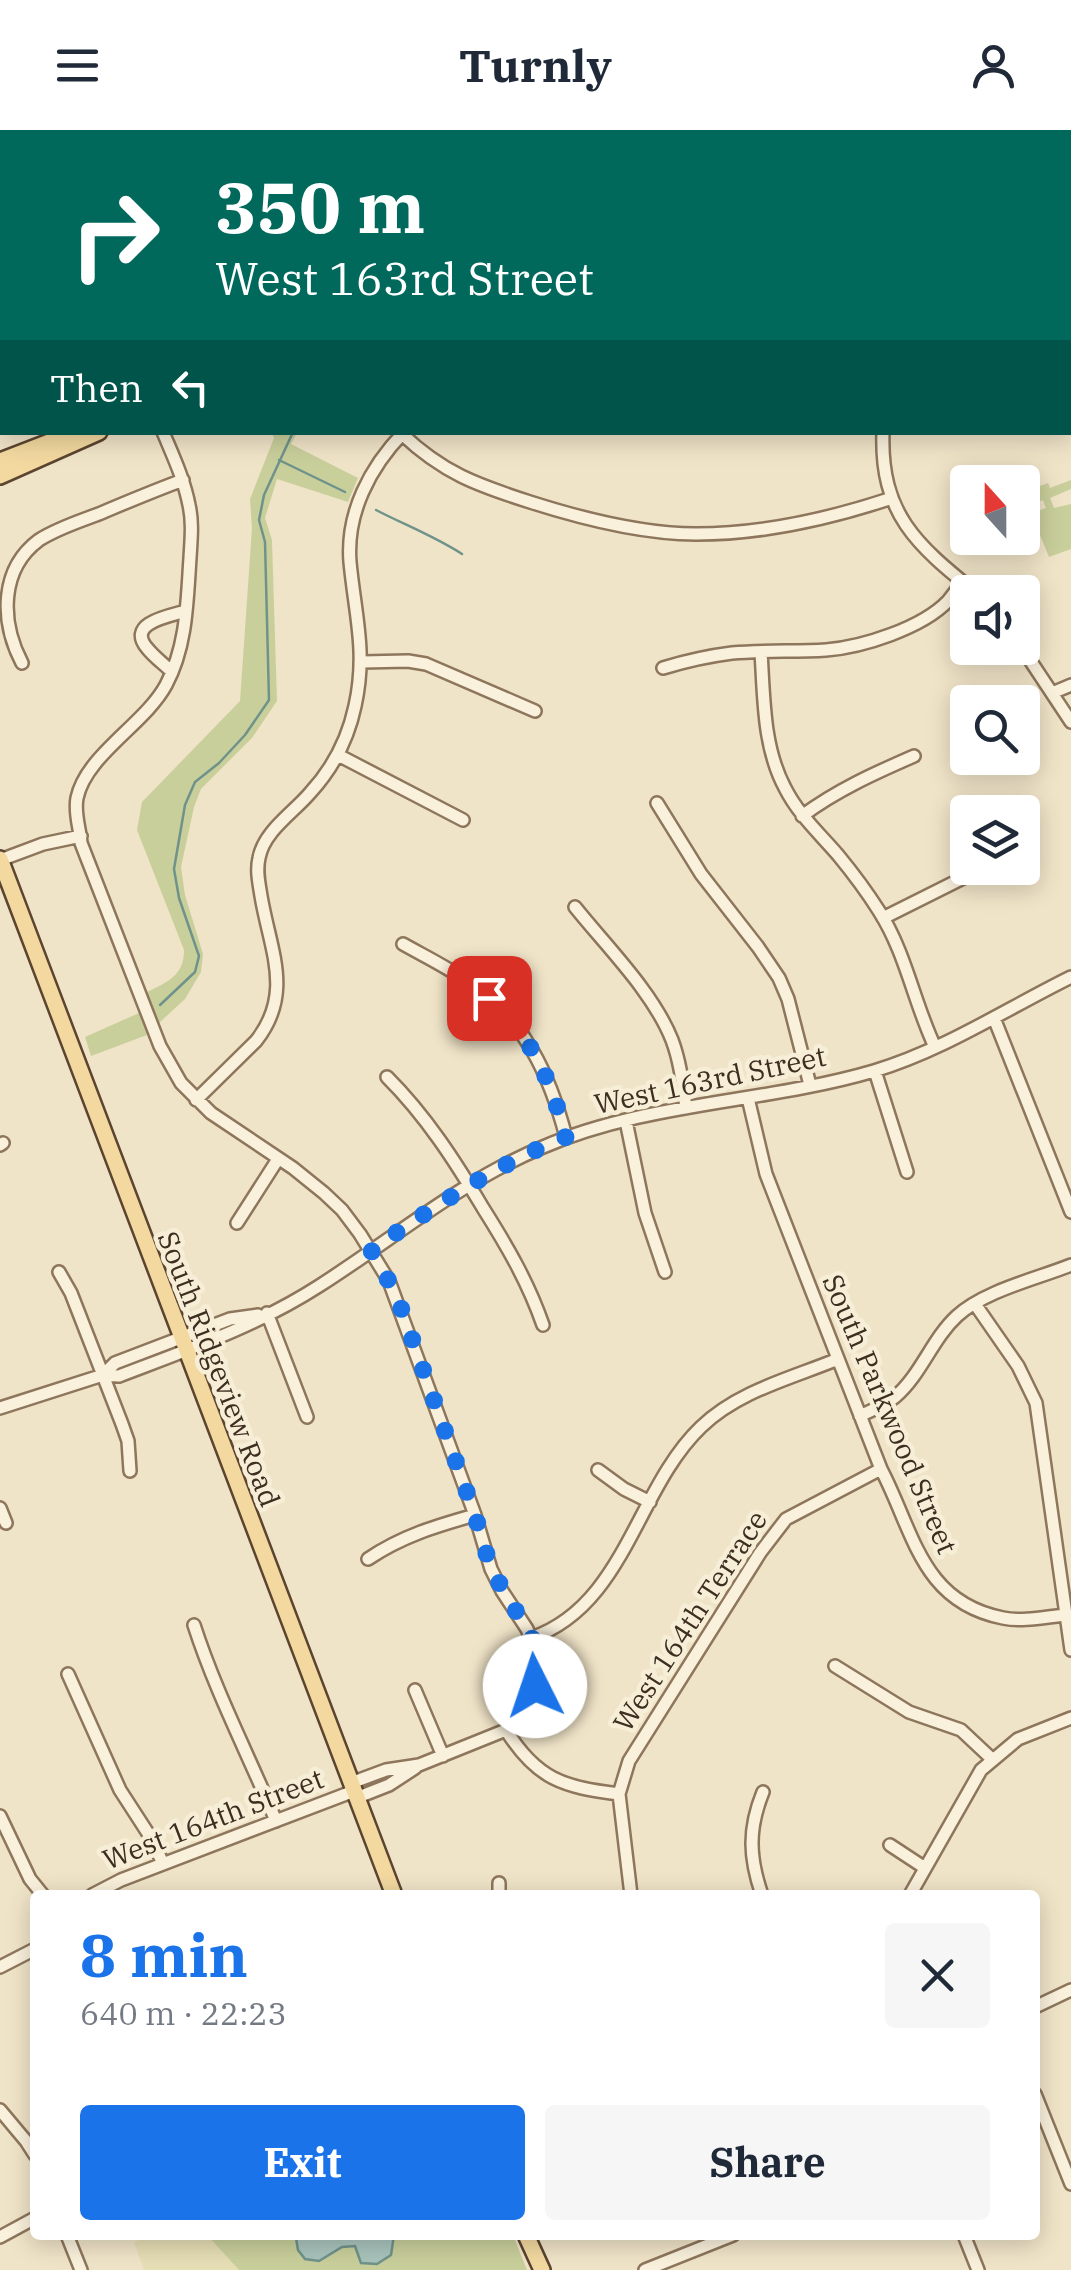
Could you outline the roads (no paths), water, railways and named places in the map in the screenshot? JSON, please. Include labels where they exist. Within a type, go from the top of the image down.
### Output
[{"type":"main road","points":[[0,461],[67,435]]},
{"type":"main road","points":[[0,476],[92,435]]},
{"type":"main road","name":"South Ridgeview Road","points":[[0,860],[392,1890]]},
{"type":"main road","points":[[528,2240],[542,2270]]},
{"type":"street","points":[[164,435],[190,508],[185,630],[166,686],[84,778],[77,798],[76,819],[88,861],[165,1057],[181,1083],[219,1120],[308,1179],[342,1210],[396,1294],[491,1569],[532,1638],[537,1662],[532,1697],[506,1730],[528,1760],[554,1779],[572,1787],[619,1794],[630,1890]]},
{"type":"street","points":[[196,1100],[256,1041],[270,1021],[278,996],[258,878],[260,852],[269,836],[319,783],[338,755],[355,708],[362,662],[350,560],[352,524],[376,465],[401,435]]},
{"type":"street","points":[[405,435],[421,452],[457,476],[546,507],[618,526],[694,534],[770,528],[846,514],[892,498]]},
{"type":"street","points":[[882,435],[884,464],[900,518],[916,541],[954,575]]},
{"type":"street","points":[[22,664],[3,609],[6,582],[18,559],[43,538],[182,480]]},
{"type":"street","points":[[663,668],[702,657],[830,650],[901,630],[926,618],[950,598]]},
{"type":"street","points":[[172,672],[148,650],[141,632],[149,623],[186,611]]},
{"type":"street","points":[[761,652],[772,757],[784,788],[883,918],[935,1047]]},
{"type":"street","points":[[362,662],[426,664],[535,711]]},
{"type":"street","points":[[1033,665],[1071,722]]},
{"type":"street","points":[[1052,693],[1071,685]]},
{"type":"street","points":[[338,755],[462,820]]},
{"type":"street","points":[[802,816],[865,777],[914,756]]},
{"type":"street","points":[[657,803],[710,886],[779,978],[810,1085]]},
{"type":"street","points":[[0,860],[42,844],[80,836]]},
{"type":"street","points":[[883,918],[950,884]]},
{"type":"street","points":[[575,907],[631,976],[666,1028],[678,1063],[686,1108]]},
{"type":"street","points":[[403,944],[471,984],[513,1022],[540,1062],[566,1137]]},
{"type":"street","name":"West 163rd Street","points":[[0,1408],[103,1374],[119,1376],[183,1344],[237,1331],[318,1286],[469,1184],[566,1137],[686,1108],[876,1071],[935,1047],[1071,977]]},
{"type":"street","points":[[994,1018],[1071,1212]]},
{"type":"street","points":[[876,1071],[908,1172]]},
{"type":"street","points":[[387,1077],[423,1116],[469,1184],[520,1267],[543,1325]]},
{"type":"street","name":"South Parkwood Street","points":[[748,1098],[766,1174],[881,1469],[920,1558],[948,1593],[980,1611],[1025,1619],[1065,1615]]},
{"type":"street","points":[[626,1121],[645,1213],[665,1272]]},
{"type":"street","points":[[238,1223],[278,1158]]},
{"type":"street","points":[[860,1416],[895,1397],[961,1312],[1071,1265]]},
{"type":"street","points":[[59,1272],[71,1293],[128,1442],[130,1471]]},
{"type":"street","points":[[975,1304],[1018,1366],[1036,1403],[1071,1650]]},
{"type":"street","points":[[267,1313],[307,1417]]},
{"type":"street","points":[[532,1638],[554,1629],[578,1610],[614,1565],[678,1454],[699,1428],[732,1402],[838,1360]]},
{"type":"street","name":"West 164th Terrace","points":[[619,1794],[629,1762],[786,1518],[881,1469]]},
{"type":"street","points":[[598,1470],[650,1502]]},
{"type":"street","points":[[0,1508],[6,1523]]},
{"type":"street","points":[[368,1559],[409,1535],[475,1515]]},
{"type":"street","points":[[194,1625],[276,1821]]},
{"type":"street","points":[[834,1666],[909,1712],[960,1730],[993,1760]]},
{"type":"street","points":[[68,1674],[120,1790],[154,1841],[163,1864]]},
{"type":"street","points":[[415,1690],[442,1756]]},
{"type":"street","points":[[913,1890],[980,1770],[1018,1739],[1071,1718]]},
{"type":"street","name":"West 164th Street","points":[[101,1890],[354,1791],[386,1770],[418,1766],[506,1730]]},
{"type":"street","points":[[760,1890],[752,1848],[753,1816],[763,1792]]},
{"type":"street","points":[[0,1816],[38,1890]]},
{"type":"street","points":[[890,1845],[925,1868]]},
{"type":"street","points":[[0,1968],[30,1952]]},
{"type":"street","points":[[1040,2005],[1071,1990]]},
{"type":"street","points":[[1040,2106],[1071,2184]]},
{"type":"street","points":[[0,2110],[30,2148]]},
{"type":"street","points":[[0,2237],[30,2221]]},
{"type":"street","points":[[69,2240],[81,2270]]},
{"type":"street","points":[[645,2270],[666,2266],[722,2240]]},
{"type":"street","points":[[966,2240],[978,2270]]},
{"type":"water","points":[[296,2240],[393,2240],[391,2255],[377,2264],[361,2263],[355,2246],[342,2247],[319,2261],[305,2259]]},
{"type":"waterway","points":[[160,1005],[195,972],[199,956],[179,898],[174,869],[185,805],[195,782],[245,735],[269,700],[265,542],[259,520],[264,495],[292,435]]},
{"type":"waterway","points":[[279,460],[345,492]]},
{"type":"waterway","points":[[376,510],[462,554]]}]
